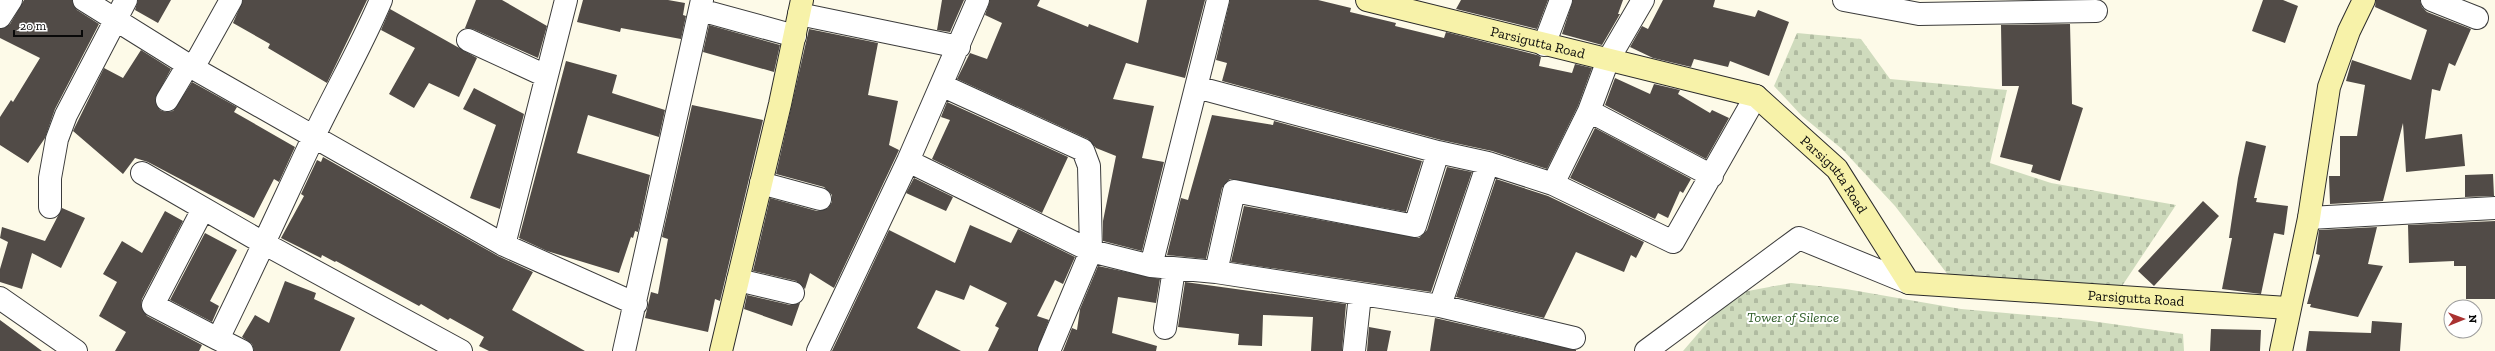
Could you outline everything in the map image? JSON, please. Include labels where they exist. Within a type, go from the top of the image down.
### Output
[{"type":"street","points":[[0,17],[11,0]]},
{"type":"street","points":[[84,0],[190,67],[315,136],[504,245],[636,304]]},
{"type":"street","points":[[50,207],[51,171],[57,138],[66,116],[126,0]]},
{"type":"street","points":[[167,100],[190,67],[231,0]]},
{"type":"street","points":[[218,339],[265,244],[315,136],[359,50],[381,0]]},
{"type":"street","points":[[504,245],[566,0]]},
{"type":"street","points":[[818,351],[908,161],[959,47],[978,0]]},
{"type":"street","points":[[1152,266],[1218,0]]},
{"type":"street","name":"Parsigutta Road","points":[[1367,0],[1544,45],[1756,96],[1838,169],[1909,283],[2289,308]]},
{"type":"street","points":[[1544,45],[1561,0]]},
{"type":"street","points":[[1553,184],[1589,111],[1608,60],[1643,0]]},
{"type":"street","points":[[1844,0],[1919,14],[2026,6],[2096,11]]},
{"type":"street","points":[[2281,351],[2309,218],[2330,86],[2349,31],[2364,0]]},
{"type":"street","points":[[2432,0],[2477,18]]},
{"type":"street","points":[[624,351],[636,304],[701,5],[795,36]]},
{"type":"street","points":[[721,351],[801,7],[959,47]]},
{"type":"street","points":[[468,40],[546,76]]},
{"type":"street","points":[[941,85],[1083,150],[1089,166],[1091,251],[1049,351]]},
{"type":"street","points":[[1196,87],[1438,152],[1488,163],[1553,184],[1673,242],[1712,176],[1756,96]]},
{"type":"street","points":[[1589,111],[1712,176]]},
{"type":"street","points":[[1216,272],[1234,191],[1416,226],[1438,152]]},
{"type":"street","points":[[908,161],[1091,251],[1152,266],[1216,272],[1440,306],[1574,338]]},
{"type":"street","points":[[1440,306],[1488,163]]},
{"type":"street","points":[[142,173],[265,244],[461,351]]},
{"type":"street","points":[[761,183],[820,199]]},
{"type":"street","points":[[2309,218],[2495,208]]},
{"type":"street","points":[[203,209],[153,305],[242,351]]},
{"type":"street","points":[[1646,351],[1798,238],[1909,283]]},
{"type":"street","points":[[1165,328],[1174,269]]},
{"type":"street","points":[[738,280],[793,293]]},
{"type":"street","points":[[1354,351],[1360,295]]},
{"type":"street","points":[[0,298],[76,351]]},
{"type":"green space","points":[[1797,33],[1861,39],[1890,79],[2007,90],[1990,163],[2051,183],[2176,205],[2122,286],[1952,280],[1895,206],[1842,149],[1802,116],[1774,86]]},
{"type":"green space","name":"Tower of Silence","points":[[1791,283],[1846,289],[1961,309],[2084,320],[2183,334],[2184,351],[1683,351],[1732,294]]},
{"type":"building","points":[[24,0],[72,0],[77,10],[99,24],[55,109],[45,138],[28,163],[0,145],[0,117],[11,100],[13,102],[40,58],[0,38],[0,29],[10,24]]},
{"type":"building","points":[[138,0],[171,0],[158,23],[135,10]]},
{"type":"building","points":[[243,0],[367,0],[327,83],[268,48],[270,44],[233,23]]},
{"type":"building","points":[[476,0],[502,0],[547,26],[538,58],[473,29],[465,28]]},
{"type":"building","points":[[583,0],[668,0],[685,3],[683,15],[686,16],[681,39],[621,28],[620,32],[577,22]]},
{"type":"building","points":[[942,0],[964,0],[950,32],[937,30]]},
{"type":"building","points":[[990,0],[1040,0],[1037,6],[1088,27],[1089,24],[1138,43],[1147,0],[1205,0],[1185,78],[1126,63],[1113,99],[1154,106],[1142,158],[1164,162],[1142,251],[1103,241],[1103,221],[1116,156],[1096,148],[1088,139],[957,79],[970,53],[987,59],[1002,23],[985,15]]},
{"type":"building","points":[[1230,0],[1318,0],[1351,8],[1350,12],[1396,23],[1395,26],[1444,38],[1446,32],[1537,55],[1541,57],[1539,66],[1572,73],[1575,64],[1592,68],[1578,106],[1547,169],[1492,151],[1441,140],[1222,81],[1227,63],[1216,60]]},
{"type":"building","points":[[1461,0],[1548,0],[1537,29],[1456,9]]},
{"type":"building","points":[[1573,0],[1623,0],[1618,14],[1620,14],[1602,45],[1562,34]]},
{"type":"building","points":[[1663,0],[1715,0],[1713,7],[1755,17],[1758,10],[1789,22],[1769,76],[1730,61],[1728,67],[1694,59],[1691,67],[1653,58],[1630,47],[1642,26],[1648,29]]},
{"type":"building","points":[[2263,0],[2283,0],[2298,6],[2285,43],[2252,31]]},
{"type":"building","points":[[2376,0],[2420,0],[2422,7],[2427,12],[2471,29],[2455,66],[2449,63],[2440,91],[2432,89],[2425,139],[2462,134],[2465,166],[2406,172],[2403,123],[2383,201],[2330,204],[2329,176],[2340,176],[2340,136],[2357,136],[2365,85],[2346,81],[2352,60],[2411,80],[2427,30],[2375,7]]},
{"type":"building","points":[[390,9],[477,58],[459,97],[429,83],[414,108],[389,94],[415,48],[381,30]]},
{"type":"building","points":[[2070,24],[2072,104],[2083,108],[2060,181],[2031,172],[2033,165],[2000,157],[2019,86],[2002,86],[2001,25]]},
{"type":"building","points":[[709,25],[780,45],[774,72],[703,52]]},
{"type":"building","points":[[809,29],[878,43],[868,95],[898,101],[889,145],[899,150],[834,288],[810,273],[805,289],[796,281],[753,271],[770,198],[817,211],[828,208],[832,202],[832,195],[824,187],[776,174]]},
{"type":"building","points":[[141,50],[171,69],[155,99],[160,110],[166,112],[173,111],[192,82],[237,107],[234,112],[295,147],[279,182],[274,179],[254,218],[148,162],[135,158],[123,174],[73,131],[104,68],[123,78]]},
{"type":"building","points":[[566,61],[617,75],[612,93],[665,110],[659,137],[588,115],[577,153],[650,175],[638,232],[635,231],[633,238],[631,237],[619,273],[547,251],[519,238]]},
{"type":"building","points":[[1615,78],[1650,94],[1654,84],[1680,90],[1678,94],[1710,113],[1712,110],[1729,118],[1706,159],[1605,105]]},
{"type":"building","points":[[474,88],[524,114],[500,209],[470,198],[496,125],[463,109]]},
{"type":"building","points":[[947,102],[1068,157],[1042,213],[932,159],[950,120],[941,117]]},
{"type":"building","points":[[692,105],[763,120],[720,301],[715,299],[708,332],[645,318],[651,292],[658,294],[668,239],[662,237]]},
{"type":"building","points":[[1212,115],[1273,125],[1274,121],[1422,161],[1406,212],[1230,179],[1222,188],[1206,259],[1167,255],[1181,198],[1188,200]]},
{"type":"building","points":[[1595,128],[1691,179],[1683,193],[1680,191],[1668,218],[1658,213],[1655,219],[1570,178]]},
{"type":"building","points":[[2246,141],[2266,146],[2254,198],[2257,198],[2256,202],[2288,206],[2284,235],[2274,233],[2261,294],[2222,289],[2232,238],[2229,238],[2238,178]]},
{"type":"building","points":[[323,157],[498,256],[533,272],[512,310],[585,351],[489,351],[479,346],[484,337],[450,318],[448,320],[421,304],[419,306],[336,261],[335,262],[322,255],[321,258],[281,238],[304,196],[301,194],[317,160],[321,162]]},
{"type":"building","points":[[1447,167],[1472,172],[1431,292],[1231,262],[1244,206],[1419,238],[1427,230]]},
{"type":"building","points":[[2493,174],[2494,196],[2465,197],[2465,175]]},
{"type":"building","points":[[914,178],[953,197],[946,211],[906,193]]},
{"type":"building","points":[[1496,179],[1548,196],[1644,242],[1636,258],[1631,255],[1624,272],[1576,252],[1544,318],[1456,297]]},
{"type":"building","points":[[2203,201],[2219,216],[2154,286],[2138,271]]},
{"type":"building","points":[[62,208],[85,218],[61,268],[32,253],[22,289],[0,282],[0,269],[8,242],[0,238],[2,227],[45,241]]},
{"type":"building","points":[[165,211],[183,221],[142,299],[141,306],[147,316],[202,345],[199,351],[115,351],[126,332],[99,316],[117,282],[103,274],[122,241],[142,253]]},
{"type":"building","points":[[2495,221],[2495,299],[2466,299],[2466,266],[2454,266],[2454,261],[2409,263],[2408,225]]},
{"type":"building","points":[[970,225],[1011,243],[1018,229],[1075,257],[1063,284],[1055,280],[1037,316],[1049,320],[1037,351],[988,351],[999,328],[995,326],[1007,303],[970,285],[964,300],[936,290],[917,328],[961,351],[832,351],[889,230],[955,263]]},
{"type":"building","points":[[2377,227],[2368,264],[2383,266],[2358,317],[2310,307],[2311,304],[2307,304],[2320,255],[2316,254],[2319,230]]},
{"type":"building","points":[[205,233],[237,250],[210,301],[219,306],[212,322],[170,300]]},
{"type":"building","points":[[1098,266],[1160,279],[1156,303],[1118,297],[1112,333],[1157,346],[1156,351],[1063,351],[1072,328],[1077,330],[1080,309]]},
{"type":"building","points":[[285,281],[316,293],[314,299],[355,318],[340,351],[254,351],[252,344],[242,337],[255,315],[269,323]]},
{"type":"building","points":[[1185,282],[1346,304],[1342,351],[1311,351],[1313,317],[1263,315],[1262,346],[1238,345],[1239,334],[1178,327]]},
{"type":"building","points":[[747,295],[790,305],[800,303],[792,326],[744,309]]},
{"type":"building","points":[[1435,318],[1576,350],[1576,351],[1430,351]]},
{"type":"building","points":[[0,320],[42,351],[0,351]]},
{"type":"building","points":[[2372,321],[2402,323],[2400,351],[2306,351],[2309,331],[2371,333]]},
{"type":"building","points":[[1369,327],[1391,331],[1387,351],[1367,351]]},
{"type":"building","points":[[2211,329],[2261,330],[2260,351],[2210,351]]}]
